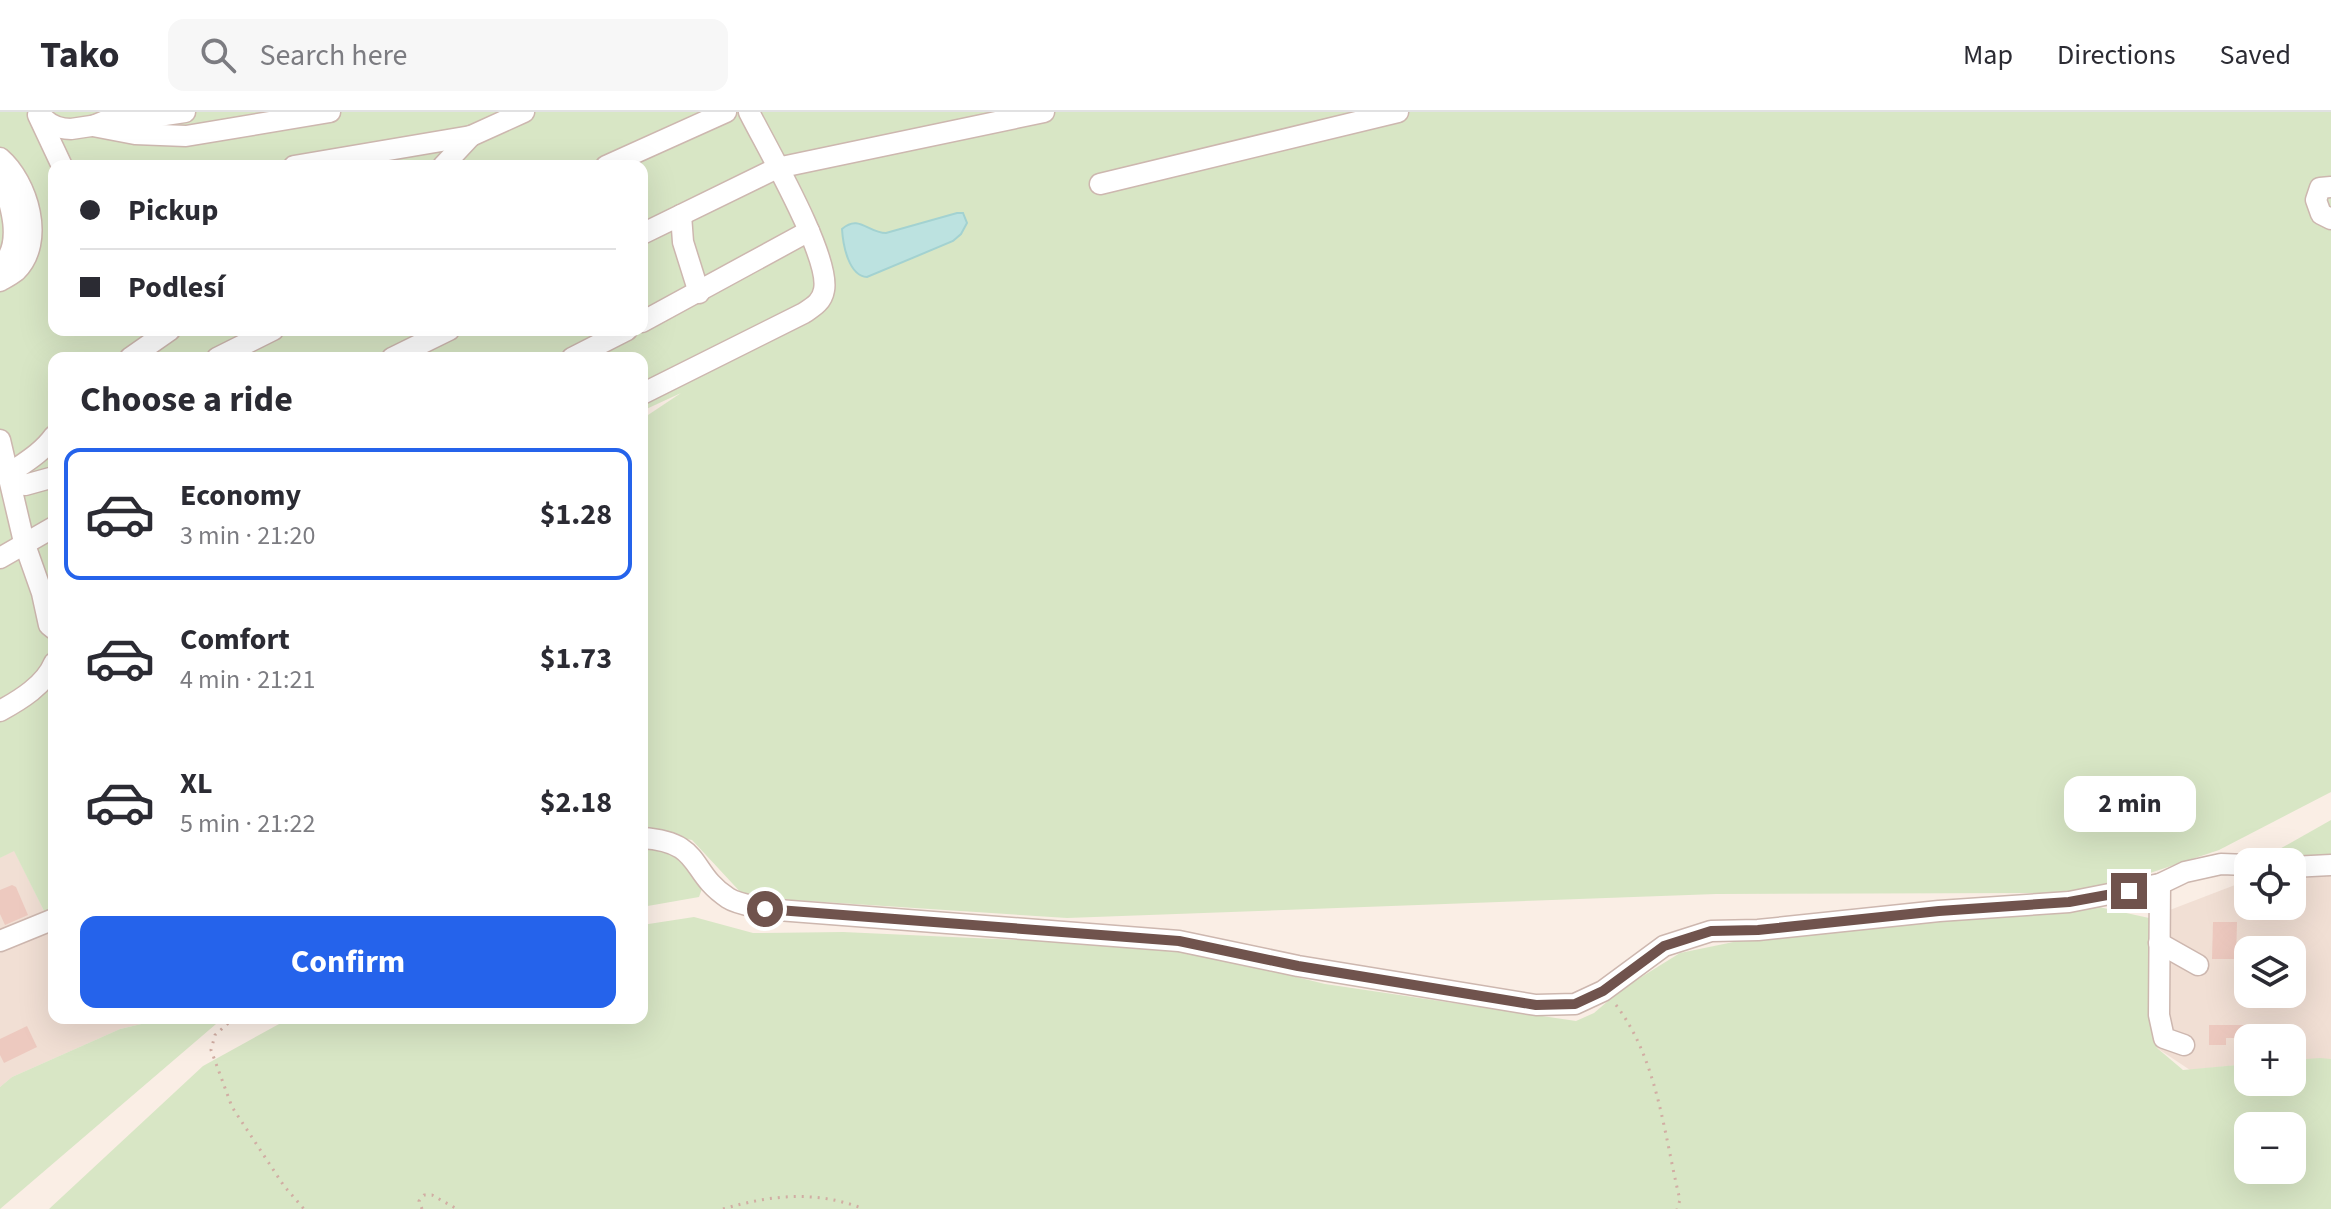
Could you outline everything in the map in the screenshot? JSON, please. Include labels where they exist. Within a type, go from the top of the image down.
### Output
[{"type":"street","points":[[38,112],[44,120],[59,129],[185,112]]},
{"type":"street","points":[[38,112],[59,160]]},
{"type":"street","points":[[93,126],[127,112]]},
{"type":"street","points":[[93,126],[135,134],[186,136],[330,112]]},
{"type":"street","points":[[329,160],[471,136],[524,112]]},
{"type":"street","points":[[619,160],[726,112]]},
{"type":"street","points":[[648,391],[804,313],[820,302],[825,290],[823,271],[809,231],[749,112]]},
{"type":"street","points":[[648,231],[777,168],[1044,112]]},
{"type":"street","points":[[1100,184],[1316,122],[1398,112]]},
{"type":"street","points":[[449,160],[471,136]]},
{"type":"street","points":[[0,158],[12,168],[32,226],[28,250],[17,270],[0,281]]},
{"type":"street","points":[[0,173],[12,210],[12,241],[7,261],[0,267]]},
{"type":"street","points":[[2331,187],[2320,188],[2316,200],[2321,214],[2331,219]]},
{"type":"street","points":[[681,215],[683,242],[699,293]]},
{"type":"street","points":[[648,319],[809,231]]},
{"type":"street","points":[[139,352],[161,336]]},
{"type":"street","points":[[229,352],[261,336]]},
{"type":"street","points":[[404,352],[437,336]]},
{"type":"street","points":[[584,352],[615,336]]},
{"type":"street","points":[[0,440],[2,470],[48,620]]},
{"type":"street","points":[[2,470],[48,444]]},
{"type":"street","points":[[2,470],[25,485],[48,479]]},
{"type":"street","points":[[0,558],[48,530]]},
{"type":"street","points":[[0,711],[18,702],[48,674]]},
{"type":"street","points":[[648,838],[666,840],[689,852],[715,887],[730,900],[765,909],[1179,941],[1298,966],[1536,1005],[1575,1004],[1603,991],[1664,946],[1711,931],[1758,930],[1939,911],[2069,902],[2160,884],[2185,872],[2221,864],[2234,864]]},
{"type":"street","points":[[2306,866],[2331,865]]},
{"type":"street","points":[[2160,884],[2159,1015],[2164,1038],[2184,1045]]},
{"type":"street","points":[[0,941],[48,921]]},
{"type":"street","points":[[2159,943],[2198,965]]},
{"type":"path","points":[[1603,991],[1638,1038],[1658,1103],[1680,1200],[1677,1209]]},
{"type":"path","points":[[227,1024],[215,1035],[211,1050],[232,1107],[284,1186],[304,1209]]},
{"type":"path","points":[[422,1209],[419,1201],[424,1195],[432,1195],[457,1209]]},
{"type":"path","points":[[723,1209],[756,1199],[807,1195],[864,1209]]},
{"type":"shaded area","points":[[14,850],[44,911],[48,910],[48,1024],[141,1024],[120,1029],[12,1077],[0,1087],[0,858]]},
{"type":"shaded area","points":[[2331,873],[2331,1061],[2306,1059],[2306,1024],[2234,1024],[2234,1065],[2190,1070],[2157,1048],[2150,1006],[2149,918],[2234,885],[2234,920],[2306,920],[2306,874]]},
{"type":"green space","points":[[0,112],[2331,112],[2331,792],[2219,850],[2147,874],[2066,893],[1716,894],[1067,918],[745,897],[692,840],[648,832],[648,415],[681,393],[648,408],[648,352],[48,352],[48,910],[44,911],[14,851],[0,858]]},
{"type":"green space","points":[[2331,820],[2331,856],[2306,859],[2306,848],[2281,848]]},
{"type":"green space","points":[[648,845],[683,855],[704,883],[699,897],[648,906]]},
{"type":"green space","points":[[2099,907],[2149,918],[2150,1006],[2157,1048],[2183,1070],[2234,1065],[2234,1096],[2306,1096],[2306,1059],[2331,1059],[2331,1209],[49,1209],[203,1066],[279,1024],[648,1024],[648,924],[694,917],[753,933],[843,932],[1173,947],[1325,984],[1576,1021],[1594,1013],[1622,989],[1680,953],[1748,939],[1923,920]]},
{"type":"green space","points":[[141,1024],[216,1024],[0,1209],[0,1087],[12,1077],[120,1029]]},
{"type":"water","points":[[963,213],[967,223],[953,241],[867,277],[851,266],[842,229],[848,225],[859,224],[886,233]]},
{"type":"building","points":[[12,885],[16,887],[28,915],[5,925],[0,914],[0,890]]},
{"type":"building","points":[[2213,922],[2237,922],[2234,959],[2212,959]]},
{"type":"building","points":[[2209,1025],[2234,1025],[2234,1038],[2226,1038],[2226,1045],[2209,1045]]},
{"type":"building","points":[[27,1026],[37,1047],[4,1063],[0,1055],[0,1039]]},
{"type":"route","points":[[765,909],[1179,941],[1298,966],[1536,1005],[1575,1004],[1603,991],[1664,946],[1711,931],[1758,930],[1939,911],[2069,902],[2129,891]]}]
